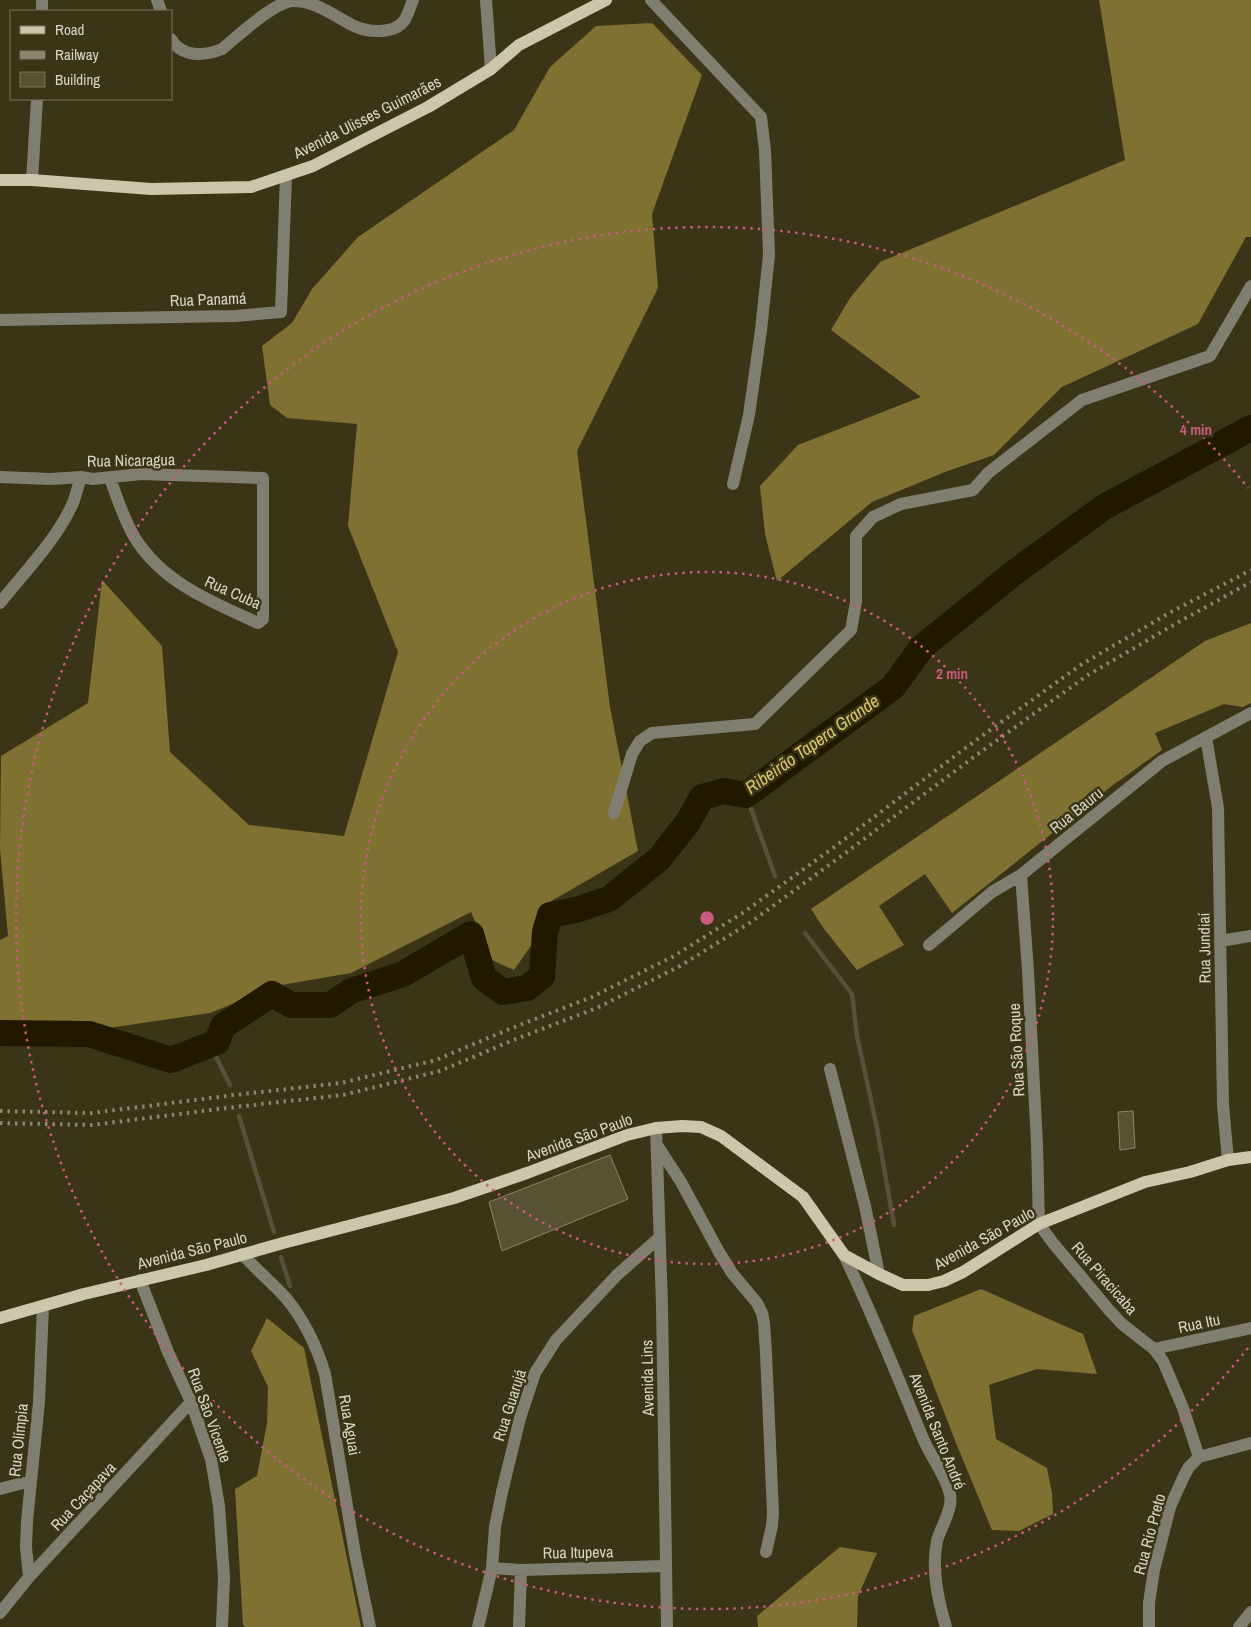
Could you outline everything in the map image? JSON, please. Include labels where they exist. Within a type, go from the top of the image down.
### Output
[{"type":"main road","name":"Avenida Ulisses Guimarães","points":[[0,180],[32,180],[151,189],[251,187],[313,166],[428,107],[491,68],[519,45],[606,0]]},
{"type":"main road","name":"Avenida São Paulo","points":[[0,1318],[454,1198],[528,1173],[627,1135],[656,1128],[701,1127],[721,1136],[803,1198],[844,1255],[903,1285],[928,1285],[944,1281],[963,1272],[1039,1224],[1145,1182],[1190,1172],[1228,1160],[1251,1157]]},
{"type":"street","points":[[172,40],[189,53],[215,52],[222,49],[278,7],[289,2],[299,1],[318,6],[355,26],[367,30],[381,31],[396,27],[403,22],[413,0]]},
{"type":"street","points":[[486,0],[491,68]]},
{"type":"street","points":[[651,0],[761,117],[765,150],[769,255],[762,330],[749,415],[733,484]]},
{"type":"street","points":[[32,180],[37,100]]},
{"type":"street","name":"Rua Panamá","points":[[0,320],[235,316],[281,312],[286,176]]},
{"type":"street","points":[[614,812],[632,754],[640,741],[652,733],[755,724],[851,630],[856,602],[856,536],[873,517],[901,504],[973,490],[988,472],[1082,400],[1210,356],[1251,286]]},
{"type":"street","name":"Rua Nicaragua","points":[[0,477],[81,478],[93,480],[141,474],[263,478]]},
{"type":"street","points":[[0,604],[63,522],[73,502],[81,478]]},
{"type":"street","name":"Rua Cuba","points":[[110,478],[130,529],[154,562],[182,585],[202,597],[258,623],[263,619],[263,478]]},
{"type":"street","name":"Rua Bauru","points":[[929,945],[992,892],[1021,875],[1162,761],[1251,713]]},
{"type":"street","name":"Rua Jundiaí","points":[[1206,737],[1218,808],[1224,1105],[1228,1160]]},
{"type":"street","name":"Rua São Roque","points":[[1021,875],[1037,1144],[1039,1224]]},
{"type":"street","points":[[1220,941],[1251,936]]},
{"type":"street","points":[[830,1069],[865,1206],[879,1274]]},
{"type":"street","name":"Avenida Lins","points":[[656,1128],[662,1305],[667,1627]]},
{"type":"street","points":[[657,1145],[681,1182],[732,1273],[757,1302],[762,1313],[766,1353],[773,1503],[772,1526],[766,1552]]},
{"type":"street","name":"Rua Piracicaba","points":[[1039,1224],[1109,1310],[1122,1324],[1154,1349],[1163,1361],[1183,1408],[1200,1457]]},
{"type":"street","name":"Rua Guarujá","points":[[478,1627],[492,1568],[495,1527],[502,1492],[520,1418],[535,1373],[544,1357],[562,1334],[617,1275],[659,1238]]},
{"type":"street","name":"Rua Aguai","points":[[242,1254],[286,1299],[299,1317],[320,1356],[325,1374],[355,1554],[370,1627]]},
{"type":"street","name":"Avenida Santo André","points":[[844,1255],[869,1306],[923,1439],[950,1496],[948,1512],[934,1559],[938,1598],[946,1627]]},
{"type":"street","name":"Rua São Vicente","points":[[140,1280],[168,1352],[191,1402],[211,1459],[219,1506],[224,1577],[222,1627]]},
{"type":"street","name":"Rua Olímpia","points":[[29,1578],[26,1547],[27,1522],[39,1402],[43,1306]]},
{"type":"street","name":"Rua Itu","points":[[1154,1349],[1251,1328]]},
{"type":"street","name":"Rua Caçapava","points":[[0,1613],[29,1578],[191,1402]]},
{"type":"street","points":[[1200,1457],[1251,1443]]},
{"type":"street","name":"Rua Rio Preto","points":[[1148,1627],[1149,1603],[1154,1570],[1170,1507],[1189,1467],[1200,1457]]},
{"type":"street","points":[[0,1489],[31,1481]]},
{"type":"street","name":"Rua Itupeva","points":[[492,1568],[521,1570],[666,1566]]},
{"type":"street","points":[[519,1627],[521,1570]]},
{"type":"street","points":[[1239,1627],[1251,1612]]},
{"type":"shaded area","points":[[1099,0],[1251,0],[1251,237],[1246,237],[1198,324],[1062,387],[994,455],[945,472],[872,502],[777,581],[765,534],[760,486],[798,445],[921,397],[831,330],[850,298],[880,262],[1125,160]]},
{"type":"shaded area","points":[[652,23],[702,75],[652,214],[658,288],[577,451],[610,707],[638,851],[541,907],[539,934],[514,970],[492,960],[471,912],[351,973],[276,986],[210,1013],[102,1029],[0,1021],[0,940],[8,936],[0,849],[1,756],[88,703],[102,580],[162,646],[170,752],[249,825],[344,836],[398,652],[348,526],[357,424],[287,418],[270,405],[262,346],[292,323],[312,289],[358,237],[514,130],[550,67],[596,26]]},
{"type":"shaded area","points":[[1251,623],[1251,703],[1243,707],[1224,704],[1155,733],[1162,750],[1113,785],[952,913],[925,874],[879,906],[904,945],[857,970],[824,929],[811,909],[1205,641]]},
{"type":"shaded area","points":[[981,1289],[1083,1334],[1097,1374],[1037,1369],[989,1385],[996,1439],[1047,1468],[1052,1493],[1053,1514],[1019,1531],[992,1530],[912,1330],[914,1316]]},
{"type":"shaded area","points":[[267,1318],[304,1348],[361,1627],[245,1627],[243,1625],[235,1489],[257,1476],[267,1423],[268,1387],[251,1351]]},
{"type":"shaded area","points":[[840,1547],[877,1553],[858,1596],[857,1627],[758,1627],[757,1616]]},
{"type":"building","points":[[1133,1111],[1135,1148],[1120,1150],[1118,1112]]},
{"type":"building","points":[[610,1155],[628,1199],[502,1251],[489,1202]]},
{"type":"waterway","name":"Ribeirão Tapera Grande","points":[[0,1033],[89,1034],[171,1060],[217,1042],[223,1026],[272,994],[291,1005],[330,1005],[351,991],[403,974],[471,934],[484,978],[503,992],[527,988],[542,976],[545,932],[550,915],[576,910],[609,899],[659,859],[688,822],[702,797],[724,791],[746,795],[893,687],[922,647],[1015,572],[1104,507],[1251,428]]},
{"type":"waterway","points":[[746,795],[775,876]]},
{"type":"waterway","points":[[805,933],[852,994],[857,1036],[877,1128],[894,1225]]},
{"type":"waterway","points":[[210,1045],[230,1085]]},
{"type":"waterway","points":[[239,1116],[274,1232]]},
{"type":"waterway","points":[[281,1257],[290,1286]]},
{"type":"railway","points":[[0,1111],[92,1113],[341,1083],[436,1060],[592,997],[674,956],[744,912],[1082,664],[1171,612],[1251,570]]},
{"type":"railway","points":[[0,1123],[92,1125],[343,1095],[440,1071],[597,1008],[680,966],[751,922],[1088,675],[1251,582]]}]
